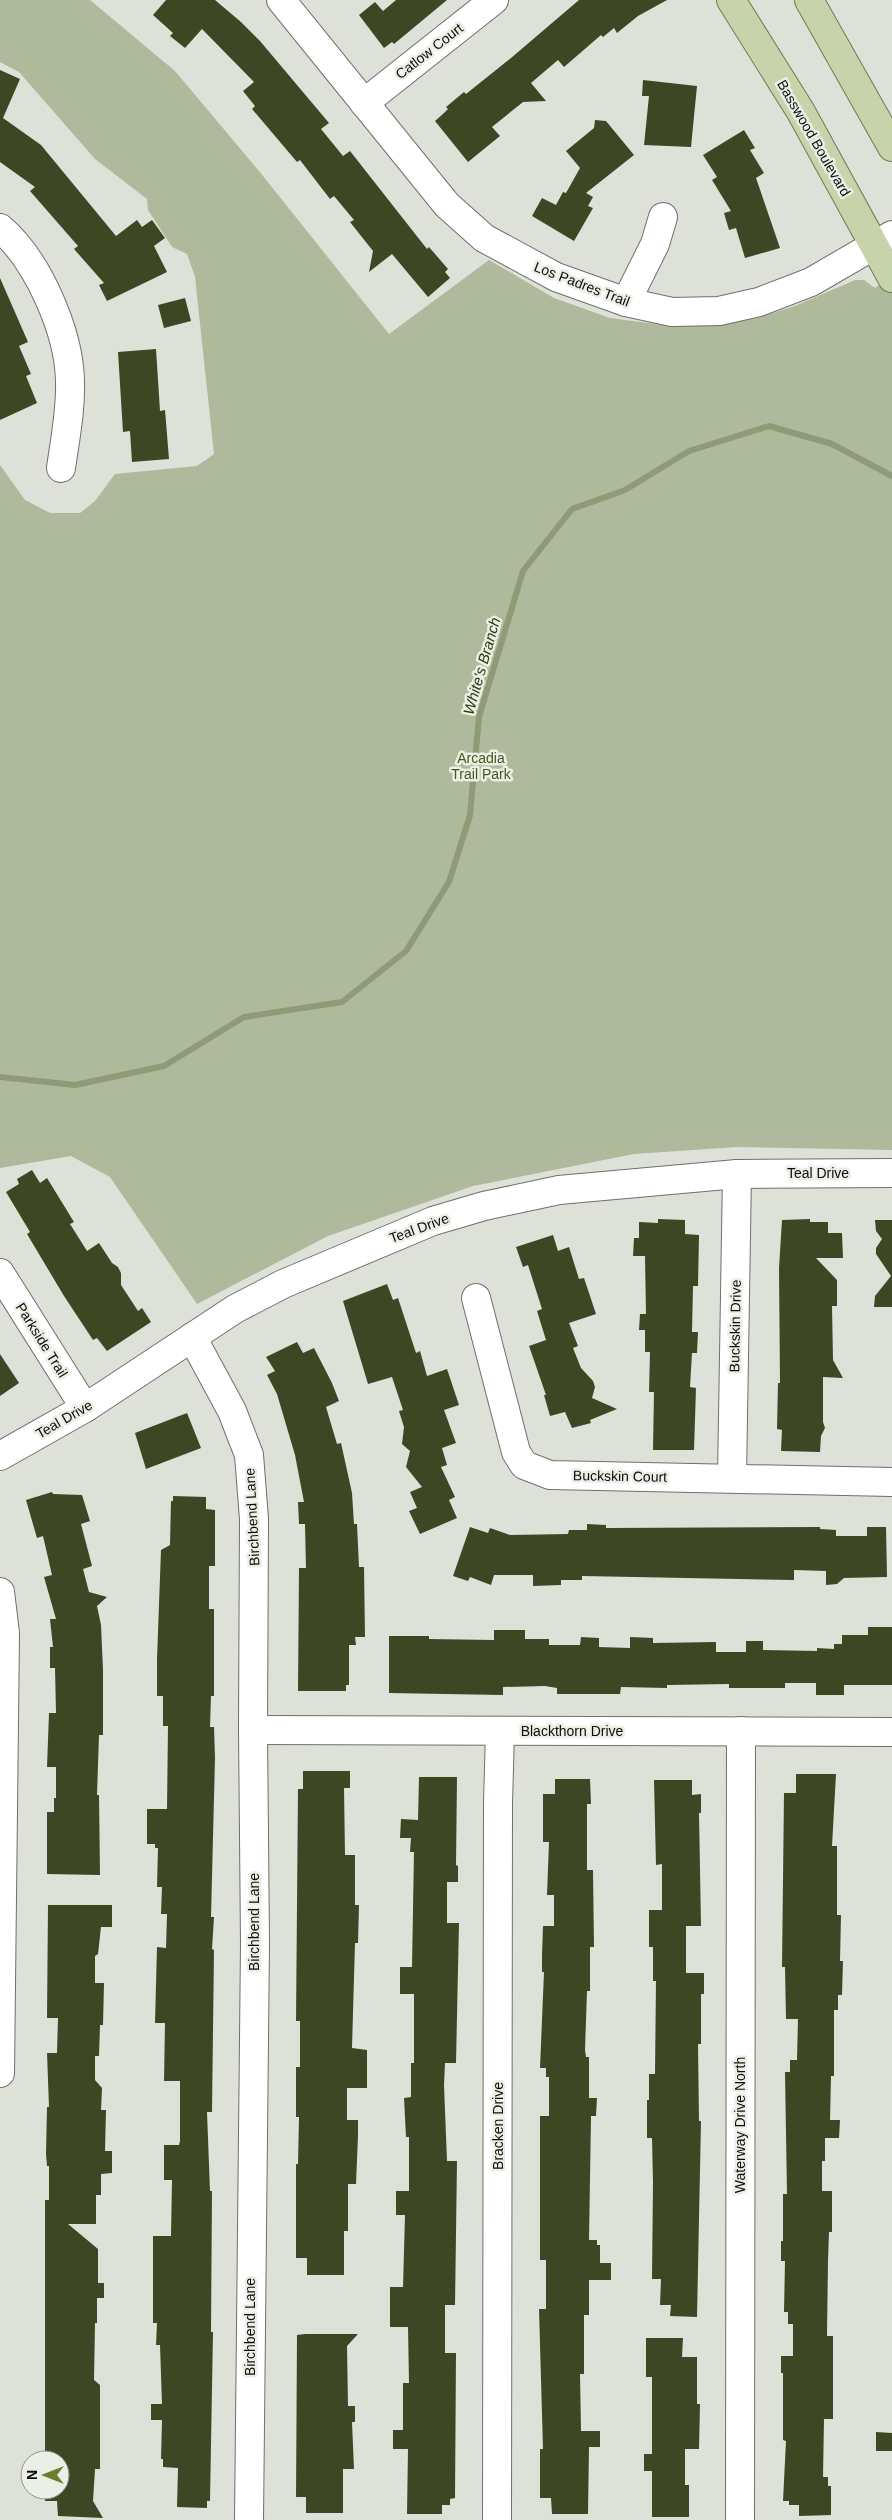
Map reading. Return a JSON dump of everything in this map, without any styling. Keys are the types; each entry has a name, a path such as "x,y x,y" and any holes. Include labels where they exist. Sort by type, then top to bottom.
{"main road":[{"name":"Basswood Boulevard","path":"731,0 884,240 892,278"},
{"path":"809,0 892,147"}],"street":[{"name":"Los Padres Trail","path":"281,0 447,205 484,238 556,277 626,302 672,312 719,311 759,302 811,282 884,240"},
{"name":"Catlow Court","path":"364,103 494,0"},
{"path":"626,302 655,244 663,217"},
{"path":"0,228 25,255 45,288 64,346 70,380 61,468"},
{"name":"Teal Drive","path":"0,1456 84,1408 234,1309 283,1284 432,1221 484,1206 559,1190 737,1174 892,1173"},
{"name":"Buckskin Drive","path":"732,1478 737,1174"},
{"name":"Parkside Trail","path":"0,1273 84,1408"},
{"name":"Buckskin Court","path":"476,1298 516,1452 524,1465 550,1475 892,1482"},
{"name":"Birchbend Lane","path":"192,1336 232,1411 249,1455 254,1519 255,1944 249,2520"},
{"path":"0,1592 5,1633 0,2073"},
{"name":"Blackthorn Drive","path":"253,1730 892,1732"},
{"name":"Waterway Drive North","path":"740,2520 741,1731"},
{"name":"Bracken Drive","path":"497,2520 498,1802 500,1732"}],"green space":[{"name":"Arcadia Trail Park","path":"0,0 90,0 175,71 259,171 389,334 489,260 554,298 610,318 663,325 710,325 757,318 795,306 855,280 864,280 875,288 892,276 892,1150 737,1147 634,1154 473,1186 328,1236 197,1304 110,1177 71,1156 0,1168 0,465 25,500 50,513 80,513 95,501 115,474 197,466 214,454 195,277 187,254 172,247 148,210 147,199 95,159 19,72 0,62"}],"building":[{"path":"166,0 215,0 241,22 260,41 329,123 321,129 343,156 350,151 427,249 429,247 448,269 445,272 450,278 428,297 392,254 369,272 373,251 350,222 354,220 334,196 330,199 300,160 297,162 252,109 255,106 243,91 254,82 202,29 185,48 170,36 173,33 153,15"},
{"path":"396,0 447,0 394,44 392,42 384,48 359,15 375,2 383,11"},
{"path":"579,0 667,0 638,16 617,33 614,28 603,37 601,35 564,67 558,60 531,83 546,101 523,102 492,127 500,136 468,162 435,121 448,109 446,107 464,92 466,94 511,58"},
{"path":"0,70 20,79 3,118 41,145 116,236 137,220 142,227 152,220 165,238 154,246 167,272 107,301 99,285 104,283 74,249 78,246 30,191 35,187 0,162"},
{"path":"643,80 697,86 691,147 644,145 649,96 642,96"},
{"path":"595,120 606,121 634,155 586,193 593,197 588,206 593,208 574,241 532,216 542,198 556,205 563,192 566,193 580,168 566,151 594,128"},
{"path":"744,130 755,148 750,150 764,173 756,178 780,248 745,258 736,228 729,230 724,213 731,211 712,180 717,177 703,155"},
{"path":"0,278 28,342 19,346 31,374 26,376 37,403 0,420"},
{"path":"185,298 191,321 164,328 158,305"},
{"path":"156,349 160,411 165,410 169,459 132,462 130,431 123,432 118,352"},
{"path":"32,1170 40,1183 47,1178 74,1222 70,1224 87,1251 99,1243 112,1263 118,1267 121,1273 121,1285 138,1311 142,1308 151,1322 107,1351 97,1338 93,1340 64,1296 27,1234 30,1232 6,1192 19,1184 17,1179"},
{"path":"658,1219 685,1220 685,1234 699,1235 698,1286 693,1286 692,1332 698,1332 697,1353 692,1353 690,1387 696,1388 694,1450 653,1450 654,1392 649,1392 650,1352 645,1352 645,1330 639,1330 640,1314 646,1314 645,1256 633,1256 634,1238 639,1238 639,1222 658,1223"},
{"path":"810,1219 810,1222 828,1222 828,1233 842,1233 843,1258 816,1258 837,1280 837,1306 832,1306 833,1360 843,1378 823,1377 823,1422 825,1428 821,1436 820,1452 781,1451 782,1430 777,1429 778,1383 780,1383 779,1268 782,1220"},
{"path":"875,1220 892,1220 892,1307 874,1307 875,1296 891,1276 876,1254 876,1248 882,1239 876,1231"},
{"path":"553,1235 558,1251 569,1247 579,1279 584,1278 596,1314 569,1323 578,1346 573,1348 581,1368 593,1381 595,1387 592,1398 617,1409 590,1420 591,1423 572,1428 565,1412 550,1416 544,1395 546,1395 529,1346 546,1340 537,1311 542,1309 528,1265 523,1267 516,1247"},
{"path":"387,1284 393,1300 398,1298 416,1353 420,1351 427,1376 447,1369 459,1405 444,1410 456,1443 442,1448 447,1465 441,1467 455,1497 449,1500 457,1518 420,1534 409,1511 417,1508 410,1492 422,1487 406,1467 410,1451 402,1444 404,1427 399,1411 403,1410 392,1377 368,1384 343,1301"},
{"path":"297,1342 303,1353 314,1348 339,1401 326,1407 337,1444 341,1443 352,1493 354,1524 357,1524 359,1567 364,1567 365,1637 355,1637 356,1645 349,1645 349,1685 346,1685 346,1691 298,1691 299,1568 306,1568 305,1524 299,1524 298,1502 304,1502 295,1455 277,1394 267,1375 275,1371 266,1357"},
{"path":"0,1354 19,1383 0,1396"},
{"path":"187,1413 201,1448 146,1469 135,1433"},
{"path":"52,1492 53,1494 82,1495 90,1521 81,1524 92,1566 83,1569 89,1592 107,1597 97,1606 101,1625 103,1670 103,1735 99,1735 97,1795 99,1795 100,1875 47,1874 47,1812 54,1812 54,1798 56,1798 56,1767 47,1767 49,1713 56,1713 55,1668 50,1668 50,1647 53,1647 50,1619 56,1619 44,1577 52,1575 43,1536 37,1538 26,1500"},
{"path":"173,1496 206,1497 206,1509 215,1510 215,1566 209,1566 209,1609 214,1609 214,1696 211,1696 210,1727 214,1727 215,1758 211,1917 214,1917 212,1949 214,1950 212,2112 207,2112 210,2191 212,2191 211,2332 213,2332 210,2501 207,2501 207,2508 177,2507 178,2468 163,2467 163,2459 161,2459 162,2420 151,2420 151,2404 162,2404 160,2345 156,2345 157,2323 153,2323 153,2236 171,2236 172,2180 164,2180 164,2145 179,2145 180,2141 180,2081 164,2081 165,2023 155,2023 157,1947 166,1948 167,1914 161,1914 162,1887 157,1887 158,1848 155,1848 155,1844 147,1844 147,1809 167,1809 168,1726 163,1726 163,1696 157,1696 157,1659 161,1550 170,1545 171,1501 173,1501"},
{"path":"587,1524 606,1525 606,1528 820,1527 820,1529 836,1530 836,1536 867,1536 867,1527 886,1527 887,1577 844,1578 837,1584 826,1585 826,1571 794,1570 794,1580 582,1576 582,1580 561,1580 561,1585 533,1586 533,1575 494,1575 491,1585 470,1577 468,1581 453,1576 470,1527 488,1533 490,1528 510,1535 568,1534 569,1530 587,1530"},
{"path":"868,1627 892,1627 892,1685 844,1685 844,1695 816,1695 816,1683 785,1683 785,1688 729,1688 729,1684 667,1685 667,1688 621,1687 620,1694 557,1694 557,1688 545,1686 503,1687 503,1695 389,1693 389,1636 429,1636 429,1639 494,1640 494,1630 525,1630 525,1639 549,1639 549,1645 580,1645 581,1637 599,1638 599,1647 630,1648 630,1637 653,1638 653,1643 716,1642 716,1652 746,1652 746,1641 763,1641 763,1650 817,1651 817,1648 834,1649 834,1644 842,1644 842,1635 868,1635"},
{"path":"303,1771 350,1771 350,1788 344,1788 345,1855 355,1855 355,1905 359,1905 358,1943 355,1943 352,2048 367,2050 367,2088 347,2088 347,2120 358,2120 358,2136 356,2184 348,2184 348,2231 344,2231 344,2275 307,2275 307,2258 296,2258 296,2164 298,2164 299,2117 296,2117 296,2067 300,2067 300,2021 296,2021 298,1789 303,1789"},
{"path":"796,1774 836,1774 832,1846 837,1846 837,1915 841,1915 840,1961 843,1961 842,1995 838,1995 838,2010 834,2010 834,2076 831,2076 830,2120 840,2120 839,2138 825,2138 825,2161 822,2161 822,2191 832,2191 832,2232 829,2232 828,2261 827,2336 833,2336 833,2419 824,2419 823,2477 828,2477 828,2486 831,2486 831,2515 799,2516 799,2505 789,2505 789,2501 783,2501 786,2441 783,2440 783,2373 781,2373 781,2356 793,2356 793,2324 788,2324 788,2312 784,2312 785,2261 781,2261 781,2241 783,2241 783,2194 787,2194 785,2072 790,2072 790,2060 797,2060 798,2019 786,2019 785,1967 782,1967 784,1793 796,1793"},
{"path":"419,1777 457,1777 456,1865 458,1866 458,1882 447,1882 447,1923 459,1923 456,2063 445,2063 444,2085 447,2161 457,2161 455,2305 445,2305 445,2353 456,2353 455,2498 450,2499 450,2505 442,2505 442,2514 407,2514 408,2449 393,2449 393,2430 403,2430 403,2383 409,2383 408,2327 390,2327 390,2287 403,2287 405,2215 396,2215 396,2191 409,2191 409,2137 406,2137 404,2098 411,2097 411,2063 414,2063 414,1994 400,1994 400,1967 412,1967 414,1852 410,1852 411,1838 400,1838 401,1819 418,1820"},
{"path":"555,1779 590,1779 591,1804 587,1804 587,1870 593,1870 594,1947 590,1947 590,1991 587,1991 585,2050 586,2057 589,2057 589,2098 597,2098 596,2116 591,2116 589,2240 597,2240 597,2245 600,2245 600,2263 611,2263 611,2280 589,2280 589,2315 584,2315 584,2374 580,2374 581,2431 600,2431 600,2447 589,2447 588,2514 552,2514 551,2498 540,2498 540,2449 543,2449 539,2309 546,2309 546,2260 540,2260 540,2116 549,2116 549,2077 546,2077 546,2068 540,2068 544,1972 542,1972 542,1955 543,1926 554,1926 554,1895 547,1895 549,1842 543,1842 543,1794 555,1794"},
{"path":"654,1780 692,1780 692,1795 701,1794 701,1813 699,1813 701,1926 686,1926 686,1973 704,1973 704,1994 701,1994 701,2044 698,2044 699,2121 701,2121 697,2317 670,2316 671,2305 660,2305 661,2279 652,2279 652,2138 647,2138 647,2100 649,2100 649,2074 655,2074 656,1981 653,1981 653,1947 649,1947 649,1910 662,1910 662,1864 656,1865"},
{"path":"48,1905 112,1905 112,1927 101,1927 98,1954 95,1956 95,1983 104,1983 103,2025 100,2025 99,2056 95,2056 95,2080 102,2088 101,2110 106,2110 105,2151 112,2151 112,2173 101,2174 101,2195 96,2195 96,2224 68,2224 98,2249 98,2283 104,2283 104,2298 97,2298 97,2323 95,2323 94,2380 100,2385 100,2469 95,2469 93,2501 103,2518 58,2516 57,2501 45,2501 70,2500 70,2450 45,2450 45,2200 49,2200 49,2166 47,2166 46,2154 47,2107 49,2107 47,2053 57,2053 58,2018 47,2018"},
{"path":"358,2334 347,2346 348,2406 355,2406 355,2422 352,2422 354,2469 343,2469 343,2513 306,2513 306,2497 296,2497 297,2335"},
{"path":"646,2338 683,2338 682,2357 697,2357 697,2404 700,2404 699,2449 685,2449 685,2485 689,2485 689,2517 652,2517 652,2471 644,2471 644,2454 652,2454 652,2377 646,2377"},
{"path":"876,2432 892,2433 892,2451 876,2451"}],"waterway":[{"name":"White's Branch","path":"0,1077 75,1085 164,1066 244,1017 342,1002 406,951 449,882 470,815 479,717 523,571 572,509 625,490 689,451 769,426 832,444 892,476"}]}
